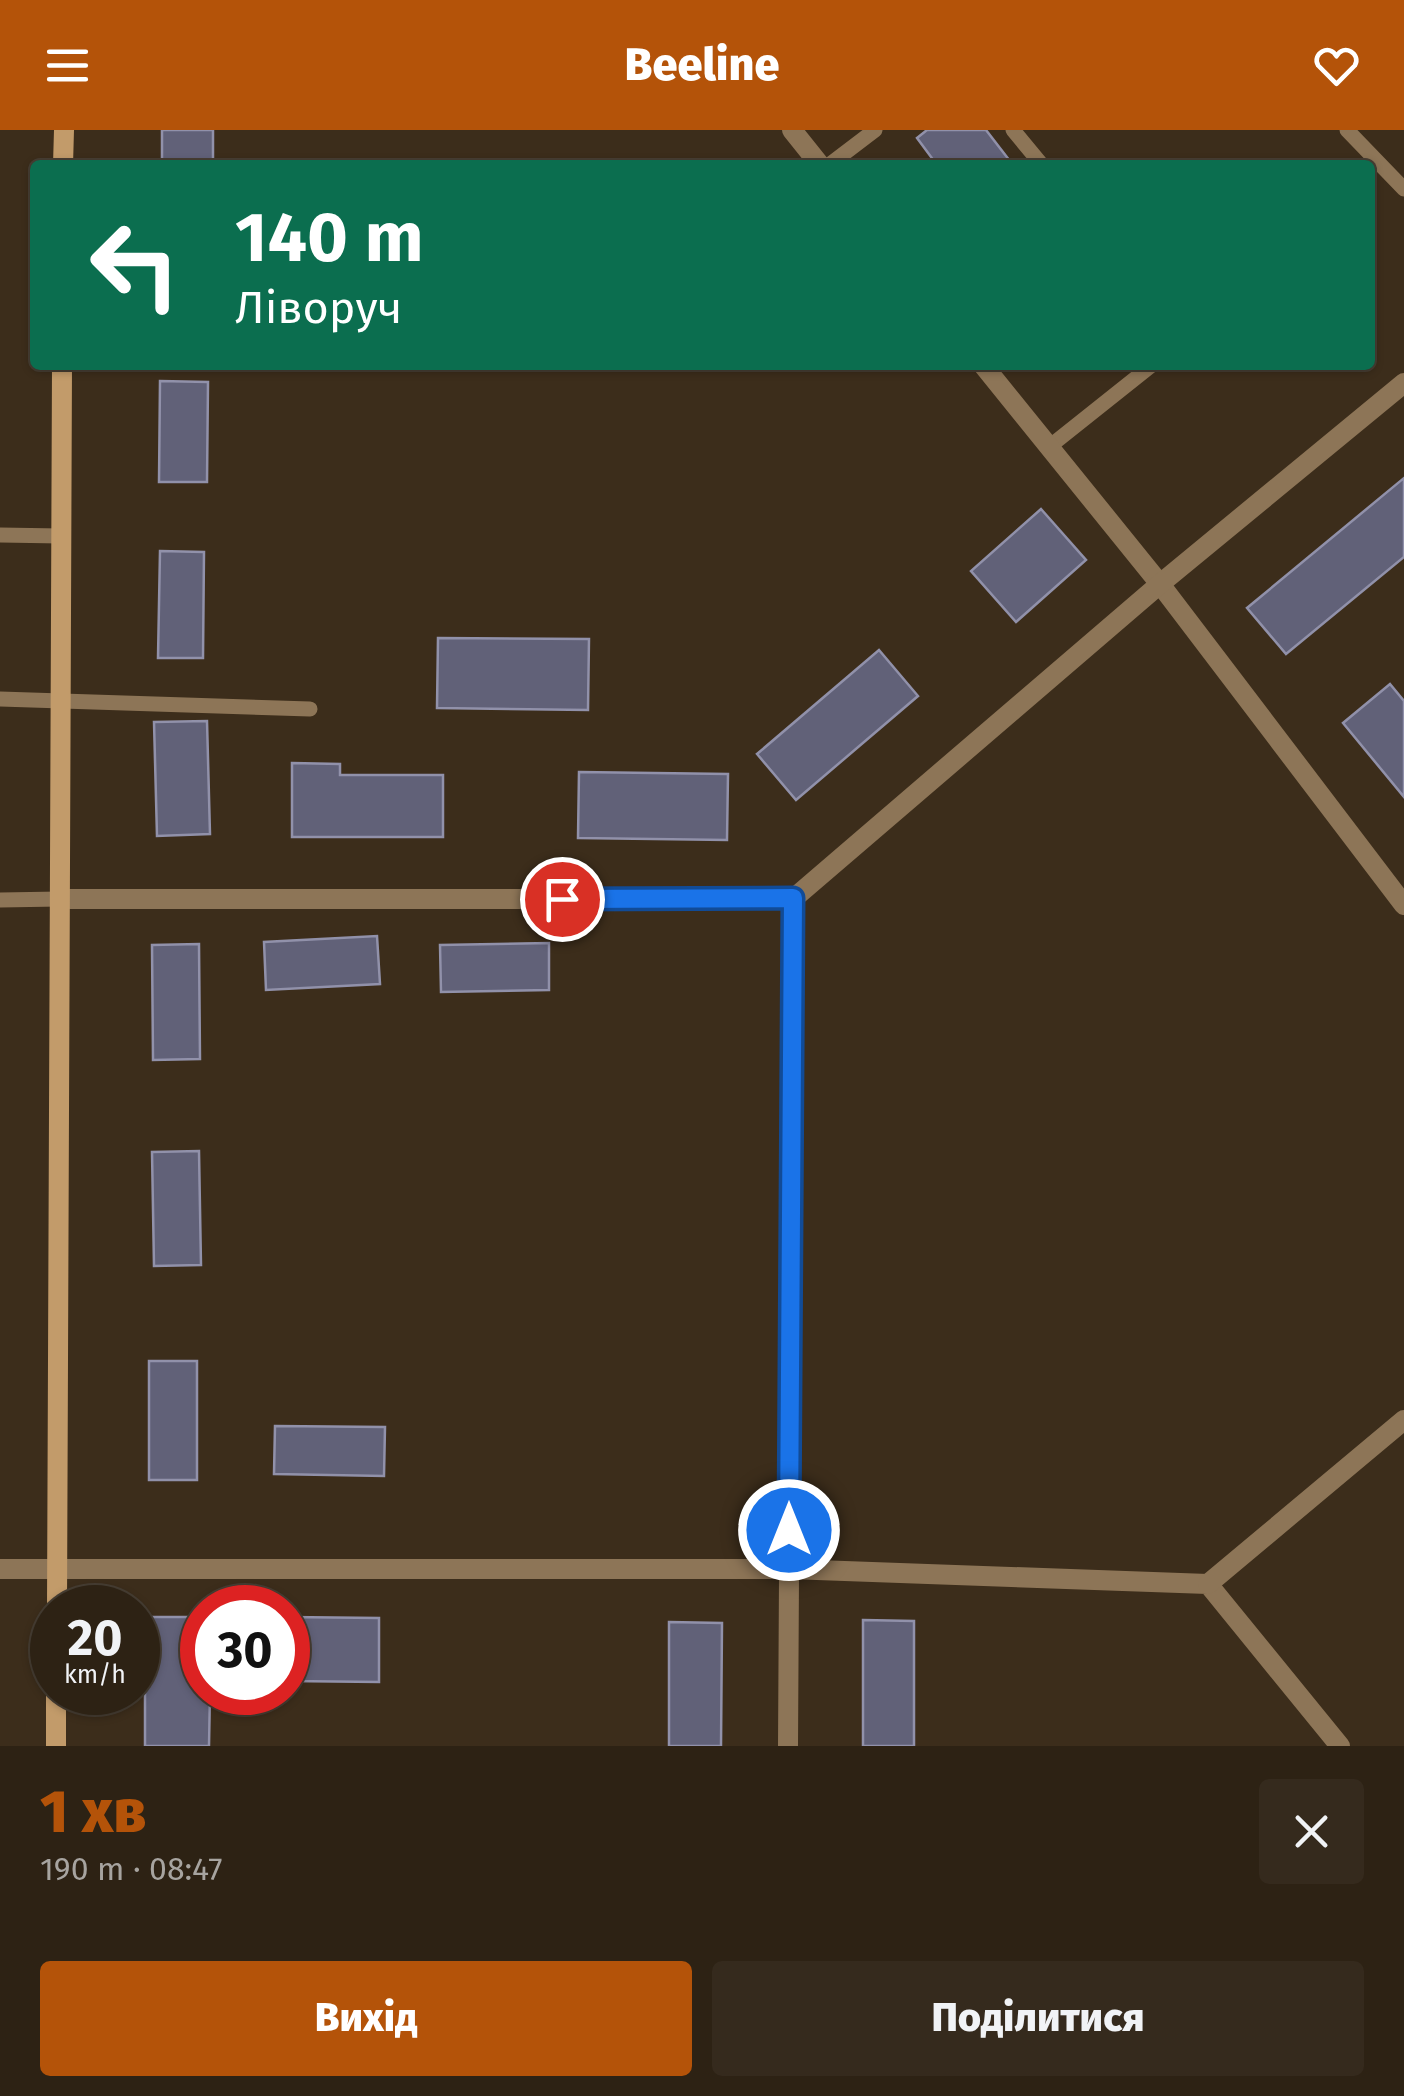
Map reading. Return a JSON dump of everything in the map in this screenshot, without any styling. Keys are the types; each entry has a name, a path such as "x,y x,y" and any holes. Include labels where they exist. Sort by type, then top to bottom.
{"street":[{"path":"63,160 64,130"},
{"path":"792,130 816,160"},
{"path":"58,1585 62,370"},
{"path":"987,370 1160,584 1404,905"},
{"path":"60,900 793,898 1160,584 1404,383"},
{"path":"788,1746 793,898"},
{"path":"0,1569 789,1570 1208,1584 1404,1420"},
{"path":"1208,1584 1340,1746"},
{"path":"56,1715 56,1746"}],"lane":[{"path":"836,160 876,130"},
{"path":"1013,130 1038,160"},
{"path":"1347,130 1404,189"},
{"path":"1049,447 1146,370"},
{"path":"0,535 61,536"},
{"path":"0,699 310,708"},
{"path":"0,900 60,900"}],"building":[{"path":"162,130 213,130 213,160 162,160"},
{"path":"927,130 986,130 1009,160 933,160 917,138"},
{"path":"160,381 208,382 207,482 159,482"},
{"path":"1404,478 1404,557 1286,654 1247,608"},
{"path":"1041,509 1086,560 1016,622 971,571"},
{"path":"160,551 204,552 203,658 158,658"},
{"path":"438,638 589,639 588,710 437,708"},
{"path":"879,650 918,696 796,800 757,754"},
{"path":"1390,684 1404,701 1404,797 1343,723"},
{"path":"207,721 210,834 157,836 154,722"},
{"path":"292,763 340,764 340,775 443,775 443,837 292,837"},
{"path":"579,772 728,774 727,840 578,838"},
{"path":"377,936 380,984 266,990 264,942"},
{"path":"549,943 549,990 441,992 440,945"},
{"path":"199,944 200,1059 153,1060 152,945"},
{"path":"199,1151 201,1265 154,1266 152,1152"},
{"path":"149,1361 197,1361 197,1480 149,1480"},
{"path":"275,1426 385,1427 384,1476 274,1474"},
{"path":"160,1617 180,1617 180,1715 210,1715 209,1746 145,1746 145,1715 160,1715"},
{"path":"310,1617 379,1618 379,1682 310,1681"},
{"path":"863,1620 914,1621 914,1746 863,1746"},
{"path":"669,1622 722,1623 721,1746 669,1746"}],"route":[{"path":"562,899 793,898 789,1530"}]}
